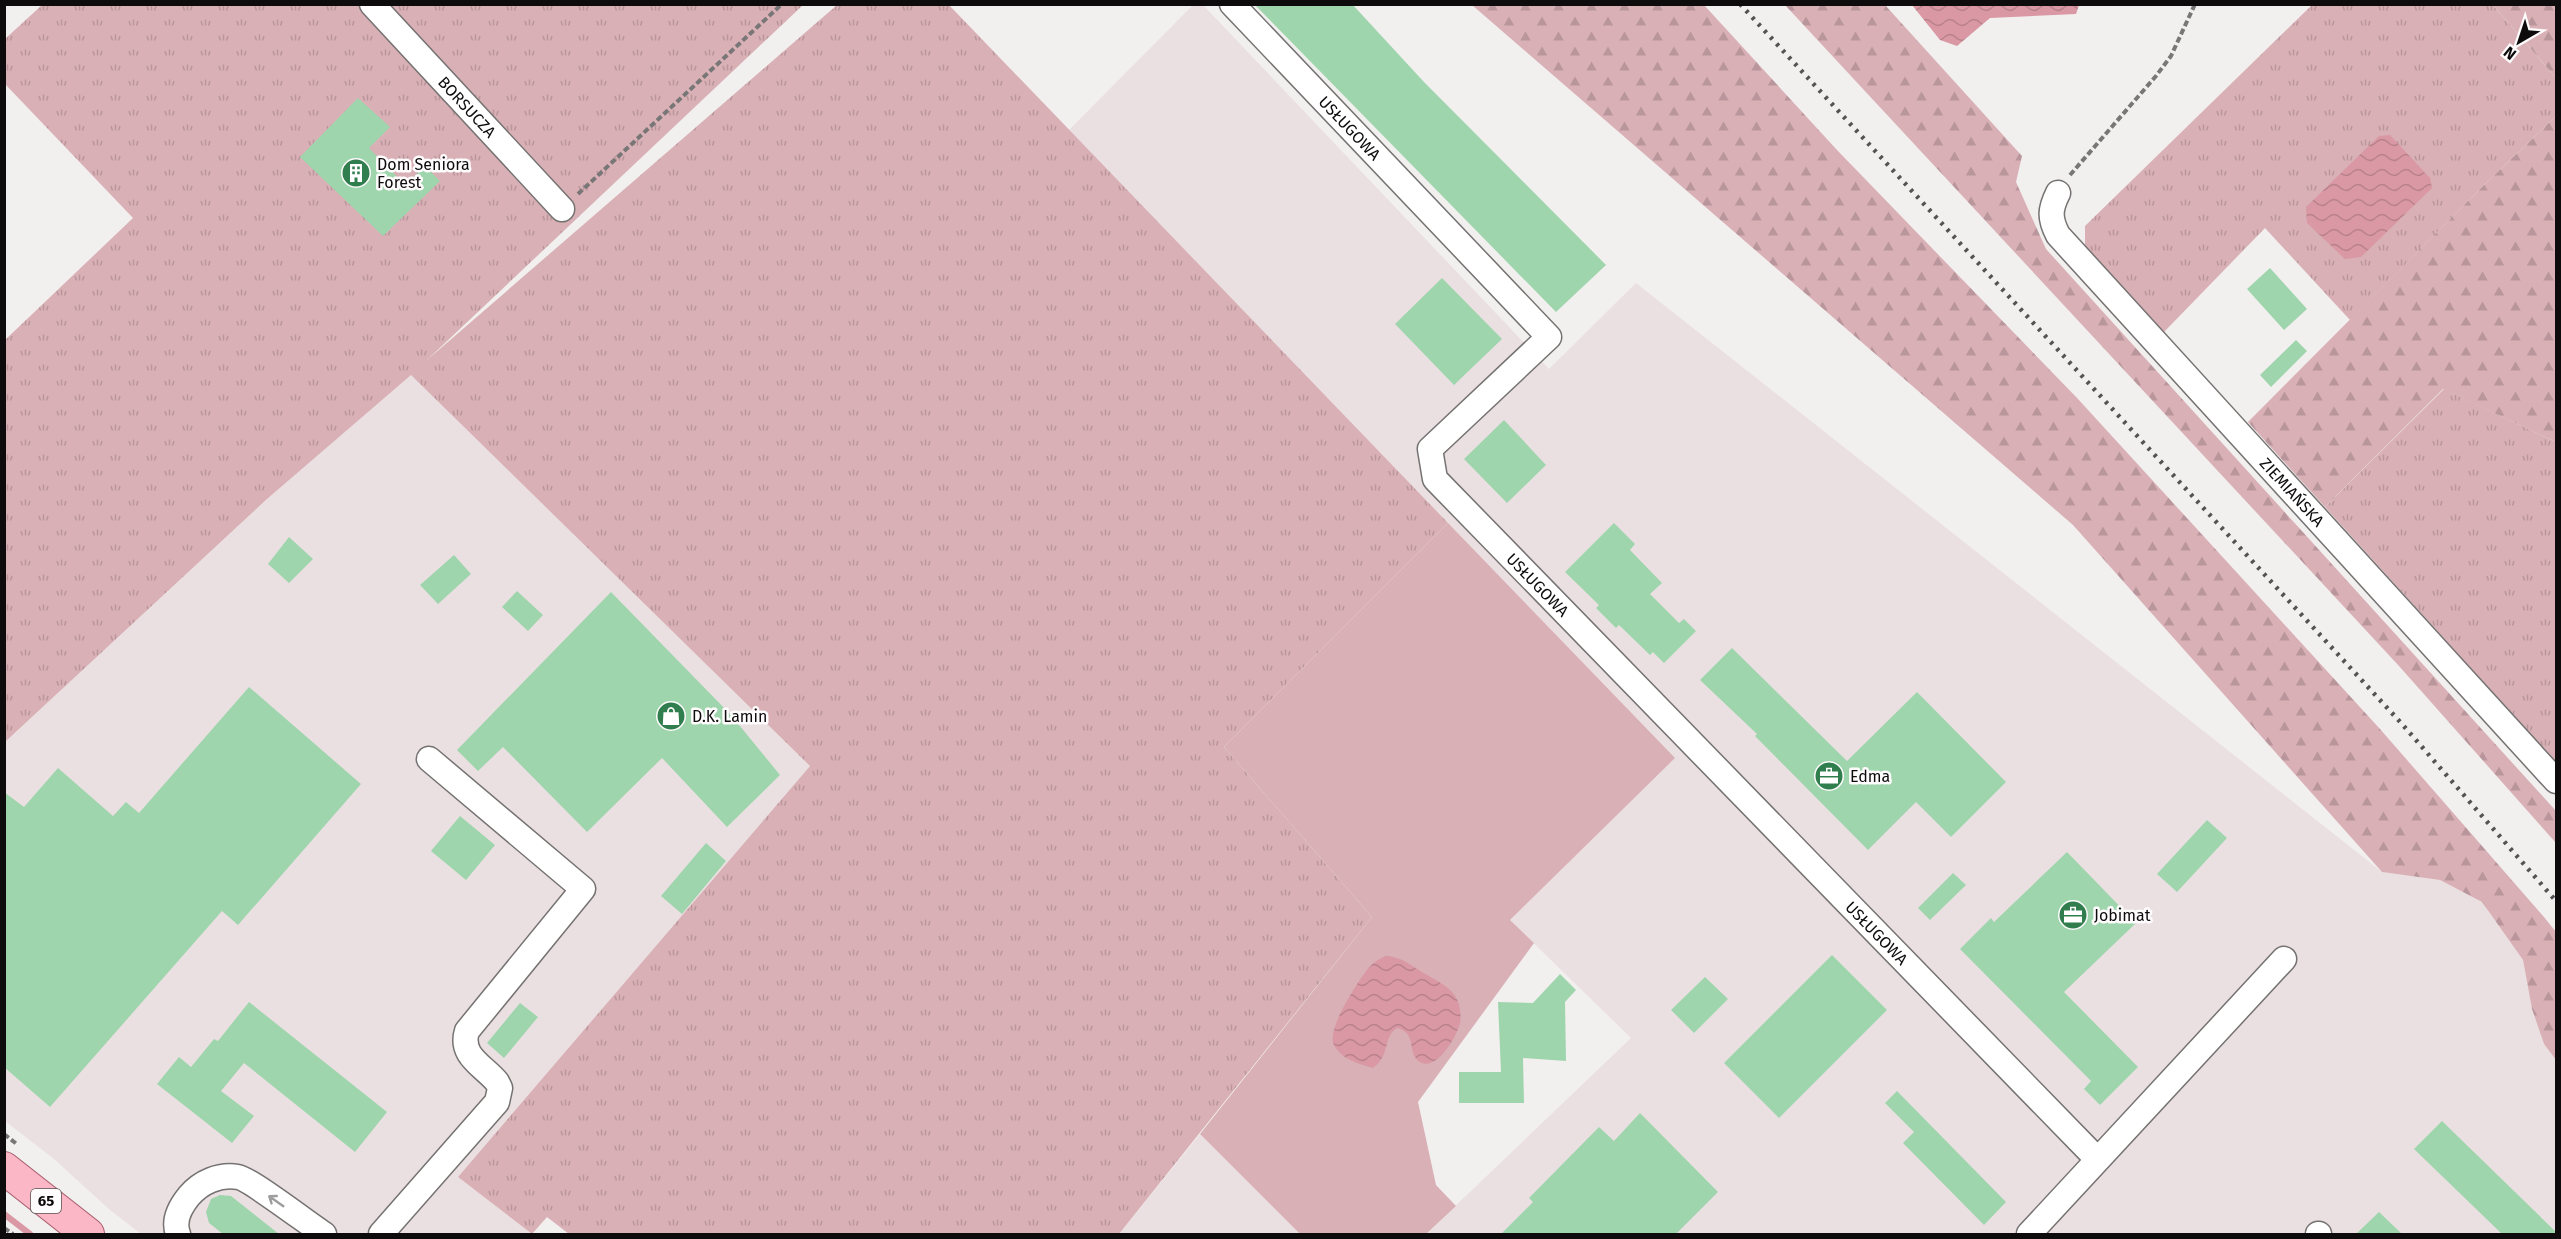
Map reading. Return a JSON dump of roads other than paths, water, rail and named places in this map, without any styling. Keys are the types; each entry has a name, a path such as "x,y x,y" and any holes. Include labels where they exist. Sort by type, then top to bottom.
{"main road":[{"name":"65","path":"4,1168 53,1225"},
{"name":"65","path":"4,1195 53,1225 88,1234"}],"street":[{"name":"BORSUCZA","path":"372,4 562,209"},
{"name":"USŁUGOWA","path":"1232,4 1549,337 1430,449 1435,479 2097,1159"},
{"name":"ZIEMIAŃSKA","path":"2058,193 2050,208 2052,223 2058,235 2556,781"},
{"path":"381,1234 497,1102 500,1089 497,1082 467,1052 464,1038 584,889 429,759"},
{"path":"2036,1232 2097,1159 2284,959"},
{"path":"178,1234 176,1228 180,1208 198,1185 221,1177 241,1178 324,1234"}],"water":[{"path":"1912,5 2079,5 2076,14 1990,18 1957,46 1940,40"},
{"path":"2390,135 2430,178 2432,188 2361,257 2345,259 2307,223 2306,207 2379,136"},
{"path":"1385,956 1395,957 1409,963 1446,987 1457,999 1461,1015 1458,1029 1446,1050 1428,1064 1417,1060 1408,1035 1397,1028 1389,1037 1379,1063 1373,1068 1356,1063 1341,1054 1334,1045 1334,1029 1350,995 1369,968"}],"waterway":[{"path":"4,1214 30,1234"}],"railway":[{"path":"1740,4 2402,724 2556,901"}],"place":[{"name":"Dom Seniora Forest","path":"356,173"},
{"name":"D.K. Lamin","path":"671,716"},
{"name":"Edma","path":"1829,776"},
{"name":"Jobimat","path":"2073,915"}]}
